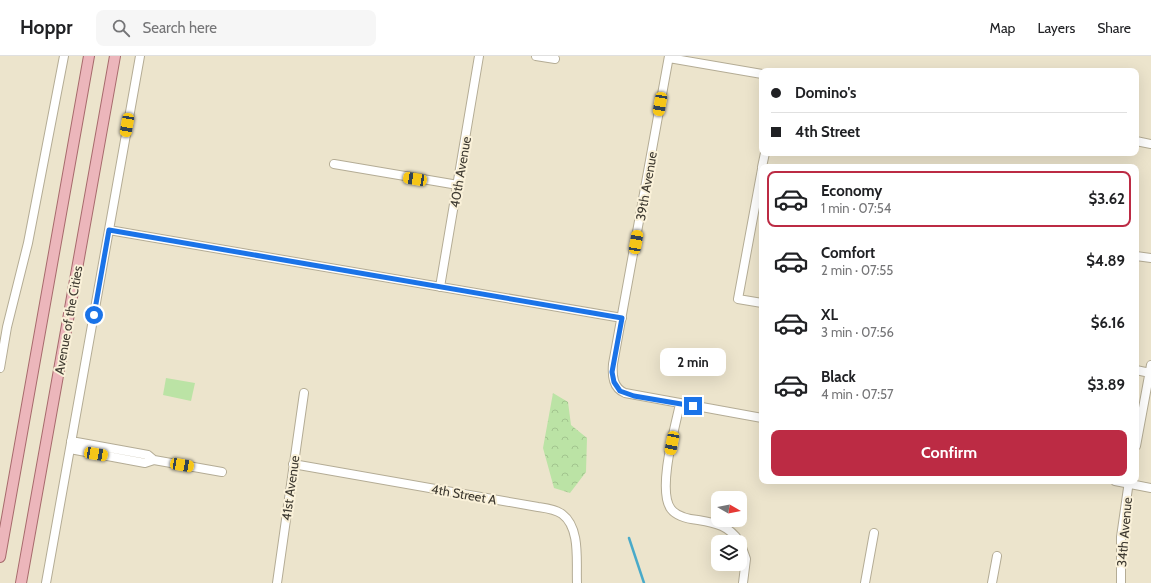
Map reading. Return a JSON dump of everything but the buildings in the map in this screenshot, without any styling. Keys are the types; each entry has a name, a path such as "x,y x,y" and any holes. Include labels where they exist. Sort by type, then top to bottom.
{"main road":[{"name":"Avenue of the Cities","path":"0,557 89,56"},
{"name":"Avenue of the Cities","path":"22,583 115,58"}],"street":[{"path":"0,368 2,344 28,243 64,56"},
{"name":"Avenue of the Cities","path":"46,583 140,56"},
{"name":"40th Avenue","path":"440,287 479,56"},
{"path":"536,56 555,59"},
{"path":"669,57 759,73"},
{"name":"39th Avenue","path":"669,57 612,372 617,386 625,393 680,404"},
{"path":"1139,142 1151,144"},
{"path":"334,164 458,185"},
{"path":"759,193 738,299 759,302"},
{"path":"109,230 622,318"},
{"path":"1139,256 1151,258"},
{"path":"1139,370 1150,369 1139,430"},
{"name":"41st Avenue","path":"277,583 304,393"},
{"path":"735,535 724,525 680,516 671,510 667,504 665,485 680,404 759,417"},
{"path":"72,441 148,455 154,460"},
{"path":"70,449 145,463 154,460 222,472"},
{"name":"4th Street A","path":"293,464 538,507 560,513 568,520 573,531 577,583"},
{"name":"34th Avenue","path":"1121,583 1121,537 1129,484"},
{"path":"1136,484 1151,488"},
{"path":"865,583 874,533"},
{"path":"992,583 997,556"},
{"path":"743,583 744,571"}],"green space":[{"path":"166,378 195,383 191,401 163,395"},
{"path":"553,393 568,402 571,425 587,438 586,472 570,493 554,488 543,448"}],"waterway":[{"path":"629,538 644,583"}],"route":[{"path":"94,315 109,230 622,318 612,372 614,382 620,391 634,396 693,406"}]}
